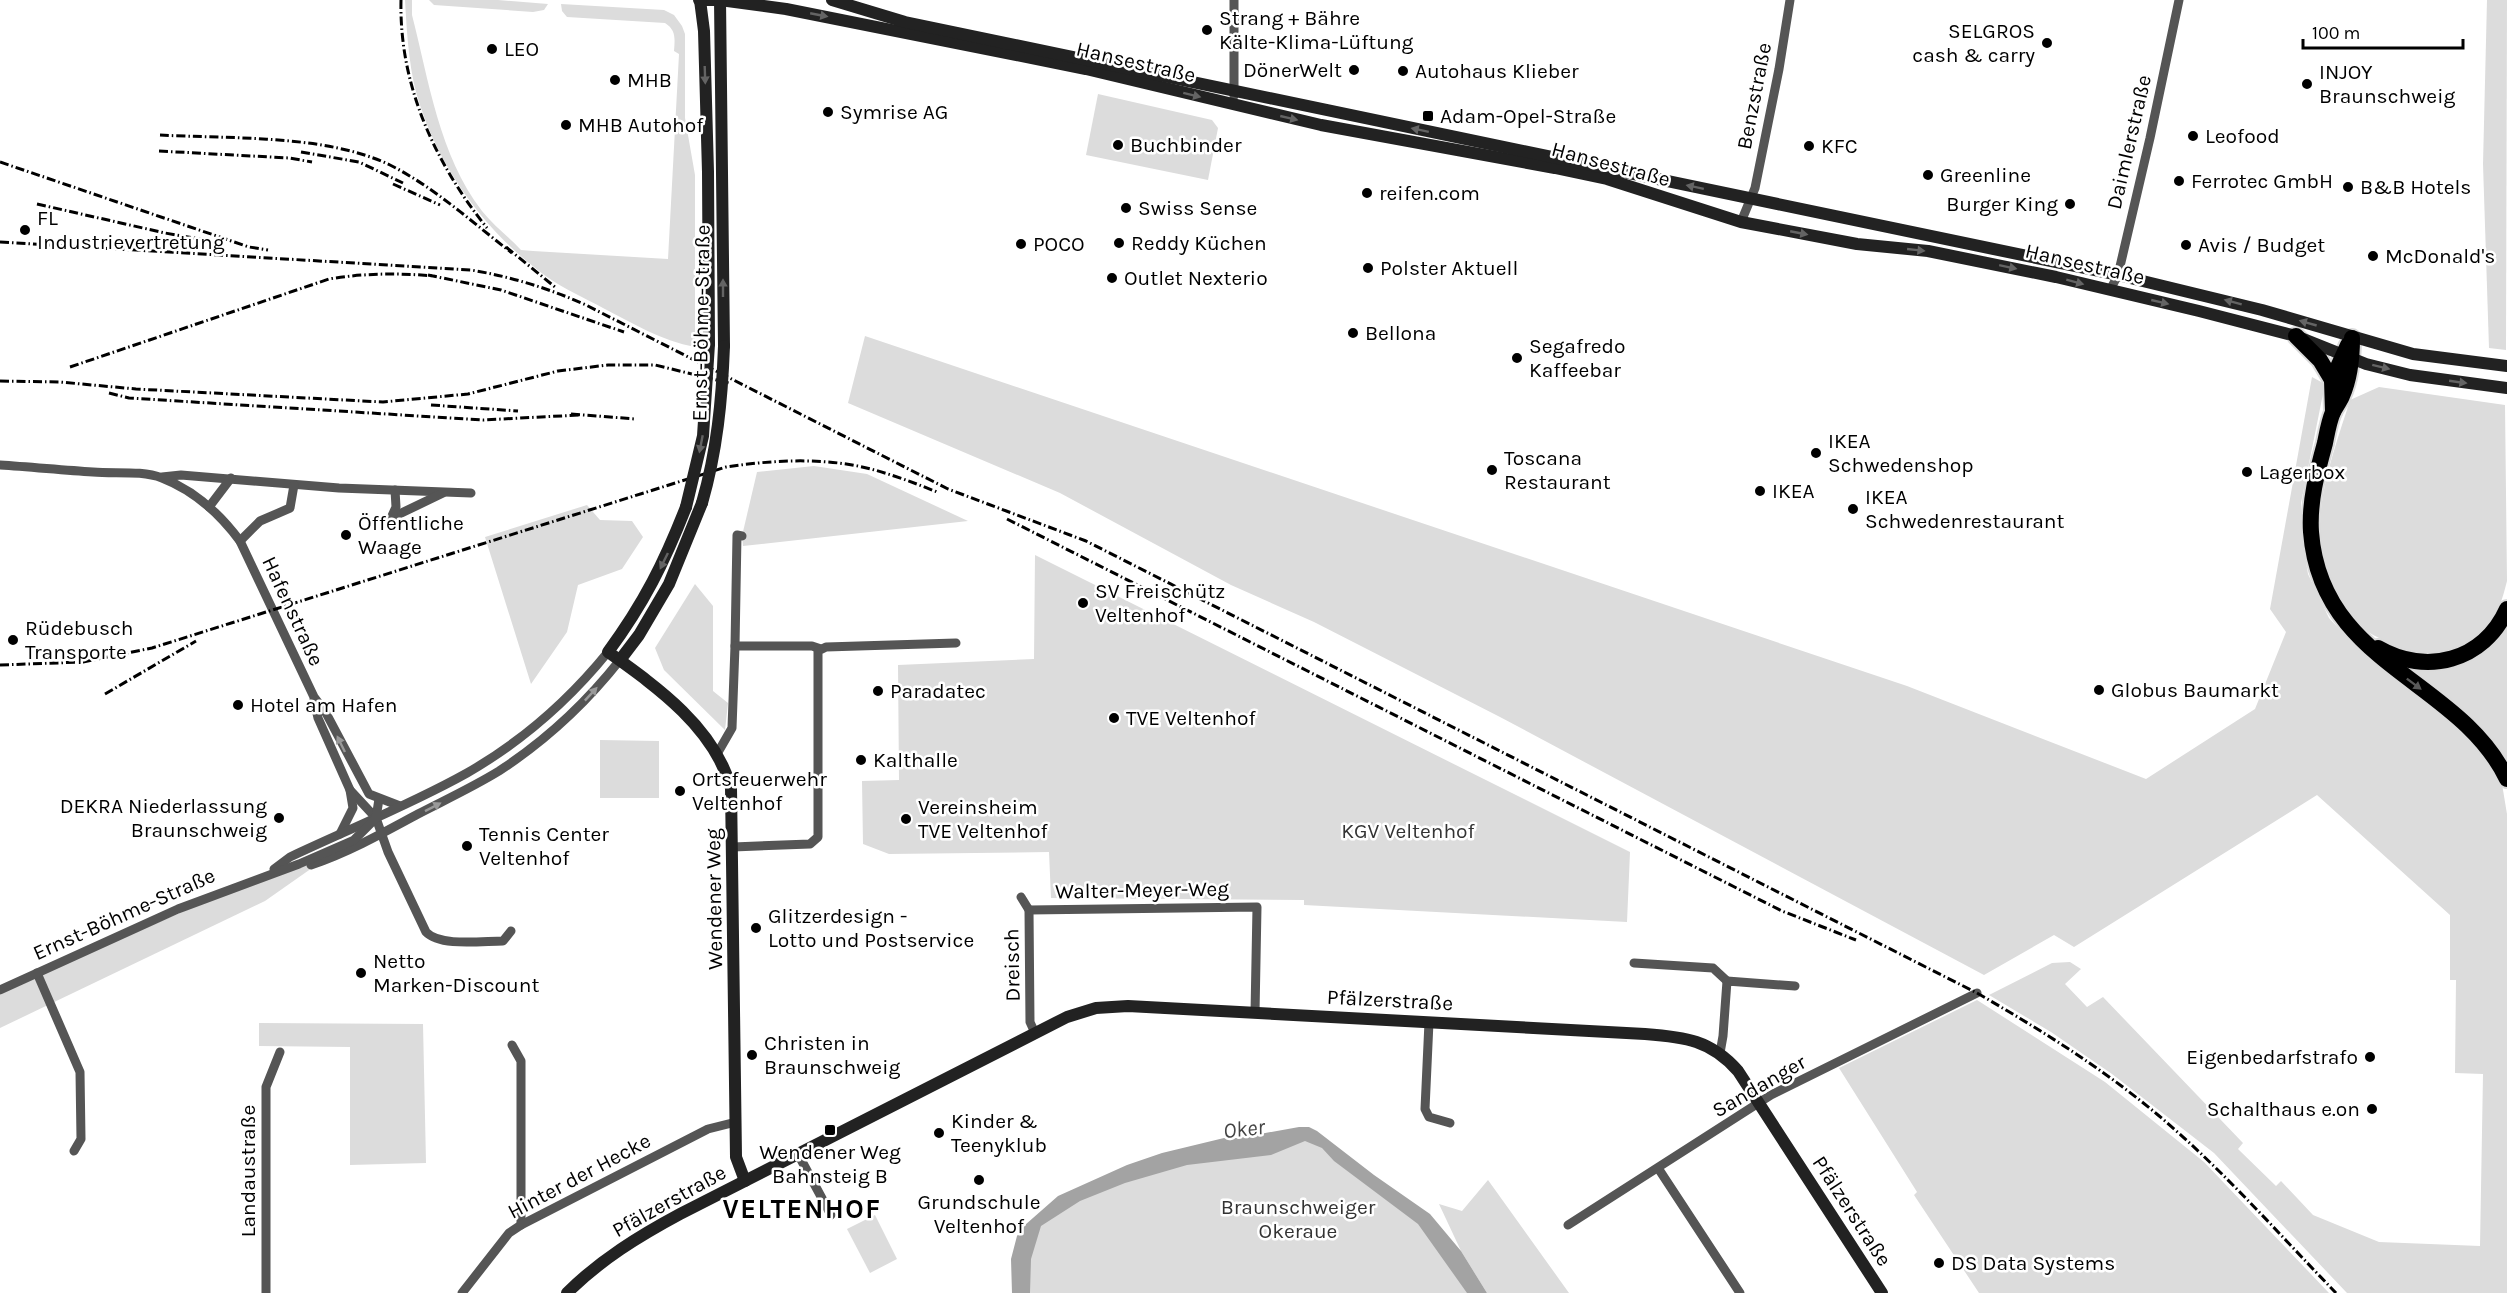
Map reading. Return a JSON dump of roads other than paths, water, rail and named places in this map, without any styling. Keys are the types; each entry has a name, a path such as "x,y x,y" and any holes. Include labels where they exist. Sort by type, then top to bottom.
{"highway":[{"path":"2296,336 2320,360 2332,380 2333,413"},
{"path":"2352,338 2343,395 2333,413 2312,499 2313,549 2324,585 2338,612 2355,631 2389,665 2464,722 2488,750 2507,779"},
{"path":"2332,380 2348,357"},
{"path":"2355,631 2367,642 2396,657 2412,662 2437,663 2461,657 2482,644 2499,625 2507,609"}],"main road":[{"name":"Hansestraße","path":"700,0 720,0 786,9 925,36 1086,69 1321,125 1436,144 1607,179 1741,222 1857,244 1928,251 1975,260 2110,290 2296,336 2348,357 2410,375 2507,387"},
{"name":"Ernst-Böhme-Straße","path":"608,652 643,601 666,558 686,507 703,436 709,344 708,172 704,31 700,0"},
{"name":"Ernst-Böhme-Straße","path":"620,660 645,626 669,584 702,503 713,463 719,426 724,346 720,0"},
{"name":"Hansestraße","path":"832,0 905,22 2118,275 2262,310 2413,354 2507,366"},
{"path":"608,652 620,660"},
{"name":"Wendener Weg","path":"620,660 692,721 706,736 717,754 731,788 736,1157 745,1181"},
{"name":"Pfälzerstraße","path":"567,1293 597,1266 636,1239 745,1181 1035,1033 1083,1012 1111,1006 1668,1036 1698,1042 1720,1053 1738,1071 1882,1293"}],"street":[{"path":"1232,105 1235,92 1234,0"},
{"name":"Benzstraße","path":"1741,222 1752,199 1779,69 1790,0"},
{"name":"Daimlerstraße","path":"2110,290 2118,275 2179,0"},
{"name":"Hafenstraße","path":"0,465 136,473 160,477 181,475 231,478 294,485 471,493"},
{"name":"Hafenstraße","path":"160,477 189,492 209,507 240,541 314,697 326,713 367,791 379,799"},
{"path":"209,507 231,478"},
{"name":"Hafenstraße","path":"240,541 260,521 290,508 294,485"},
{"name":"Hafenstraße","path":"395,490 396,507 391,518 443,492"},
{"path":"717,754 732,728 737,535 742,536"},
{"path":"735,646 812,646 821,649 956,643"},
{"path":"733,847 810,844 818,837 816,655 821,649"},
{"name":"Ernst-Böhme-Straße","path":"265,876 290,857 468,773 527,734 566,699 608,652"},
{"name":"Ernst-Böhme-Straße","path":"265,876 322,861 381,834 498,771 534,746 584,701 620,660"},
{"name":"Hafenstraße","path":"314,697 318,718 350,790 352,808 340,834"},
{"name":"Hafenstraße","path":"350,790 376,818"},
{"path":"400,806 379,799 376,818 418,918 429,936 442,941 502,940 511,931"},
{"name":"Ernst-Böhme-Straße","path":"0,990 178,909 354,840 376,818"},
{"name":"Dreisch","path":"1021,897 1029,910 1030,1022 1035,1033"},
{"name":"Walter-Meyer-Weg","path":"1029,910 1257,907 1255,1013"},
{"path":"1634,963 1713,968 1728,981 1795,986"},
{"path":"37,973 80,1072 81,1139 74,1151"},
{"path":"1720,1053 1724,1036 1728,981"},
{"name":"Sandanger","path":"1568,1226 1759,1103 1977,993"},
{"path":"1429,1022 1425,1109 1429,1117 1450,1123"},
{"path":"512,1046 520,1061 521,1225"},
{"name":"Landaustraße","path":"266,1293 267,1087 280,1052"},
{"name":"Hinter der Hecke","path":"462,1293 509,1233 521,1225 708,1129 736,1122"},
{"path":"798,1154 831,1215"},
{"path":"1658,1168 1740,1293"}],"railway":[{"path":"401,0 406,62 424,122 451,177 487,228"},
{"path":"160,135 277,140 337,148 364,155 390,165 422,184 512,253"},
{"path":"159,151 289,158 312,162"},
{"path":"301,152 359,162 403,183"},
{"path":"0,162 249,247 268,250"},
{"path":"393,184 440,205"},
{"path":"37,204 205,240"},
{"path":"0,242 471,270 530,284 586,305 948,489 1086,541 1977,993 2070,1050 2115,1081 2158,1115 2227,1179 2336,1293"},
{"path":"506,247 555,287"},
{"path":"70,367 329,279 382,274 435,276"},
{"path":"428,275 501,290 624,332"},
{"path":"0,381 60,382 136,389 383,402 468,394 558,371 608,365 655,365 729,383"},
{"path":"109,393 129,398 483,420 579,415"},
{"path":"431,405 518,411"},
{"path":"571,414 635,419"},
{"path":"0,665 83,662 152,648 726,467 780,461 817,461 853,465 904,479 937,492"},
{"path":"1007,519 1782,911 1856,940"},
{"path":"105,694 196,641"}],"place":[{"name":"Strang + Bähre Kälte-Klima-Lüftung","path":"1207,30"},
{"name":"SELGROS cash & carry","path":"2047,43"},
{"name":"LEO","path":"492,49"},
{"name":"DönerWelt","path":"1354,70"},
{"name":"Autohaus Klieber","path":"1403,71"},
{"name":"MHB","path":"615,80"},
{"name":"INJOY Braunschweig","path":"2307,84"},
{"name":"Symrise AG","path":"828,112"},
{"name":"Adam-Opel-Straße","path":"1428,116"},
{"name":"MHB Autohof","path":"566,125"},
{"name":"Leofood","path":"2193,136"},
{"name":"Buchbinder","path":"1118,145"},
{"name":"KFC","path":"1809,146"},
{"name":"Greenline","path":"1928,175"},
{"name":"Ferrotec GmbH","path":"2179,181"},
{"name":"B&B Hotels","path":"2348,187"},
{"name":"reifen.com","path":"1367,193"},
{"name":"Burger King","path":"2070,204"},
{"name":"Swiss Sense","path":"1126,208"},
{"name":"FL Industrievertretung","path":"25,230"},
{"name":"Reddy Küchen","path":"1119,243"},
{"name":"POCO","path":"1021,244"},
{"name":"Avis / Budget","path":"2186,245"},
{"name":"McDonald's","path":"2373,256"},
{"name":"Polster Aktuell","path":"1368,268"},
{"name":"Outlet Nexterio","path":"1112,278"},
{"name":"Bellona","path":"1353,333"},
{"name":"Segafredo Kaffeebar","path":"1517,358"},
{"name":"IKEA Schwedenshop","path":"1816,453"},
{"name":"Toscana Restaurant","path":"1492,470"},
{"name":"Lagerbox","path":"2247,472"},
{"name":"IKEA","path":"1760,491"},
{"name":"IKEA Schwedenrestaurant","path":"1853,509"},
{"name":"Öffentliche Waage","path":"346,535"},
{"name":"SV Freischütz Veltenhof","path":"1083,603"},
{"name":"Rüdebusch Transporte","path":"13,640"},
{"name":"Globus Baumarkt","path":"2099,690"},
{"name":"Paradatec","path":"878,691"},
{"name":"Hotel am Hafen","path":"238,705"},
{"name":"TVE Veltenhof","path":"1114,718"},
{"name":"Kalthalle","path":"861,760"},
{"name":"Ortsfeuerwehr Veltenhof","path":"680,791"},
{"name":"DEKRA Niederlassung Braunschweig","path":"279,818"},
{"name":"Vereinsheim TVE Veltenhof","path":"906,819"},
{"name":"Tennis Center Veltenhof","path":"467,846"},
{"name":"Glitzerdesign - Lotto und Postservice","path":"756,928"},
{"name":"Netto Marken-Discount","path":"361,973"},
{"name":"Christen in Braunschweig","path":"752,1055"},
{"name":"Eigenbedarfstrafo","path":"2370,1057"},
{"name":"Schalthaus e.on","path":"2372,1109"},
{"name":"Wendener Weg Bahnsteig B","path":"830,1130"},
{"name":"Kinder & Teenyklub","path":"939,1133"},
{"name":"Grundschule Veltenhof","path":"979,1180"},
{"name":"DS Data Systems","path":"1939,1263"}],"district":[{"name":"VELTENHOF","path":"802,1209"}],"park label":[{"name":"KGV Veltenhof","path":"1408,831"},
{"name":"Braunschweiger Okeraue","path":"1298,1219"}],"water label":[{"name":"Oker","path":"1244,1129"}]}
